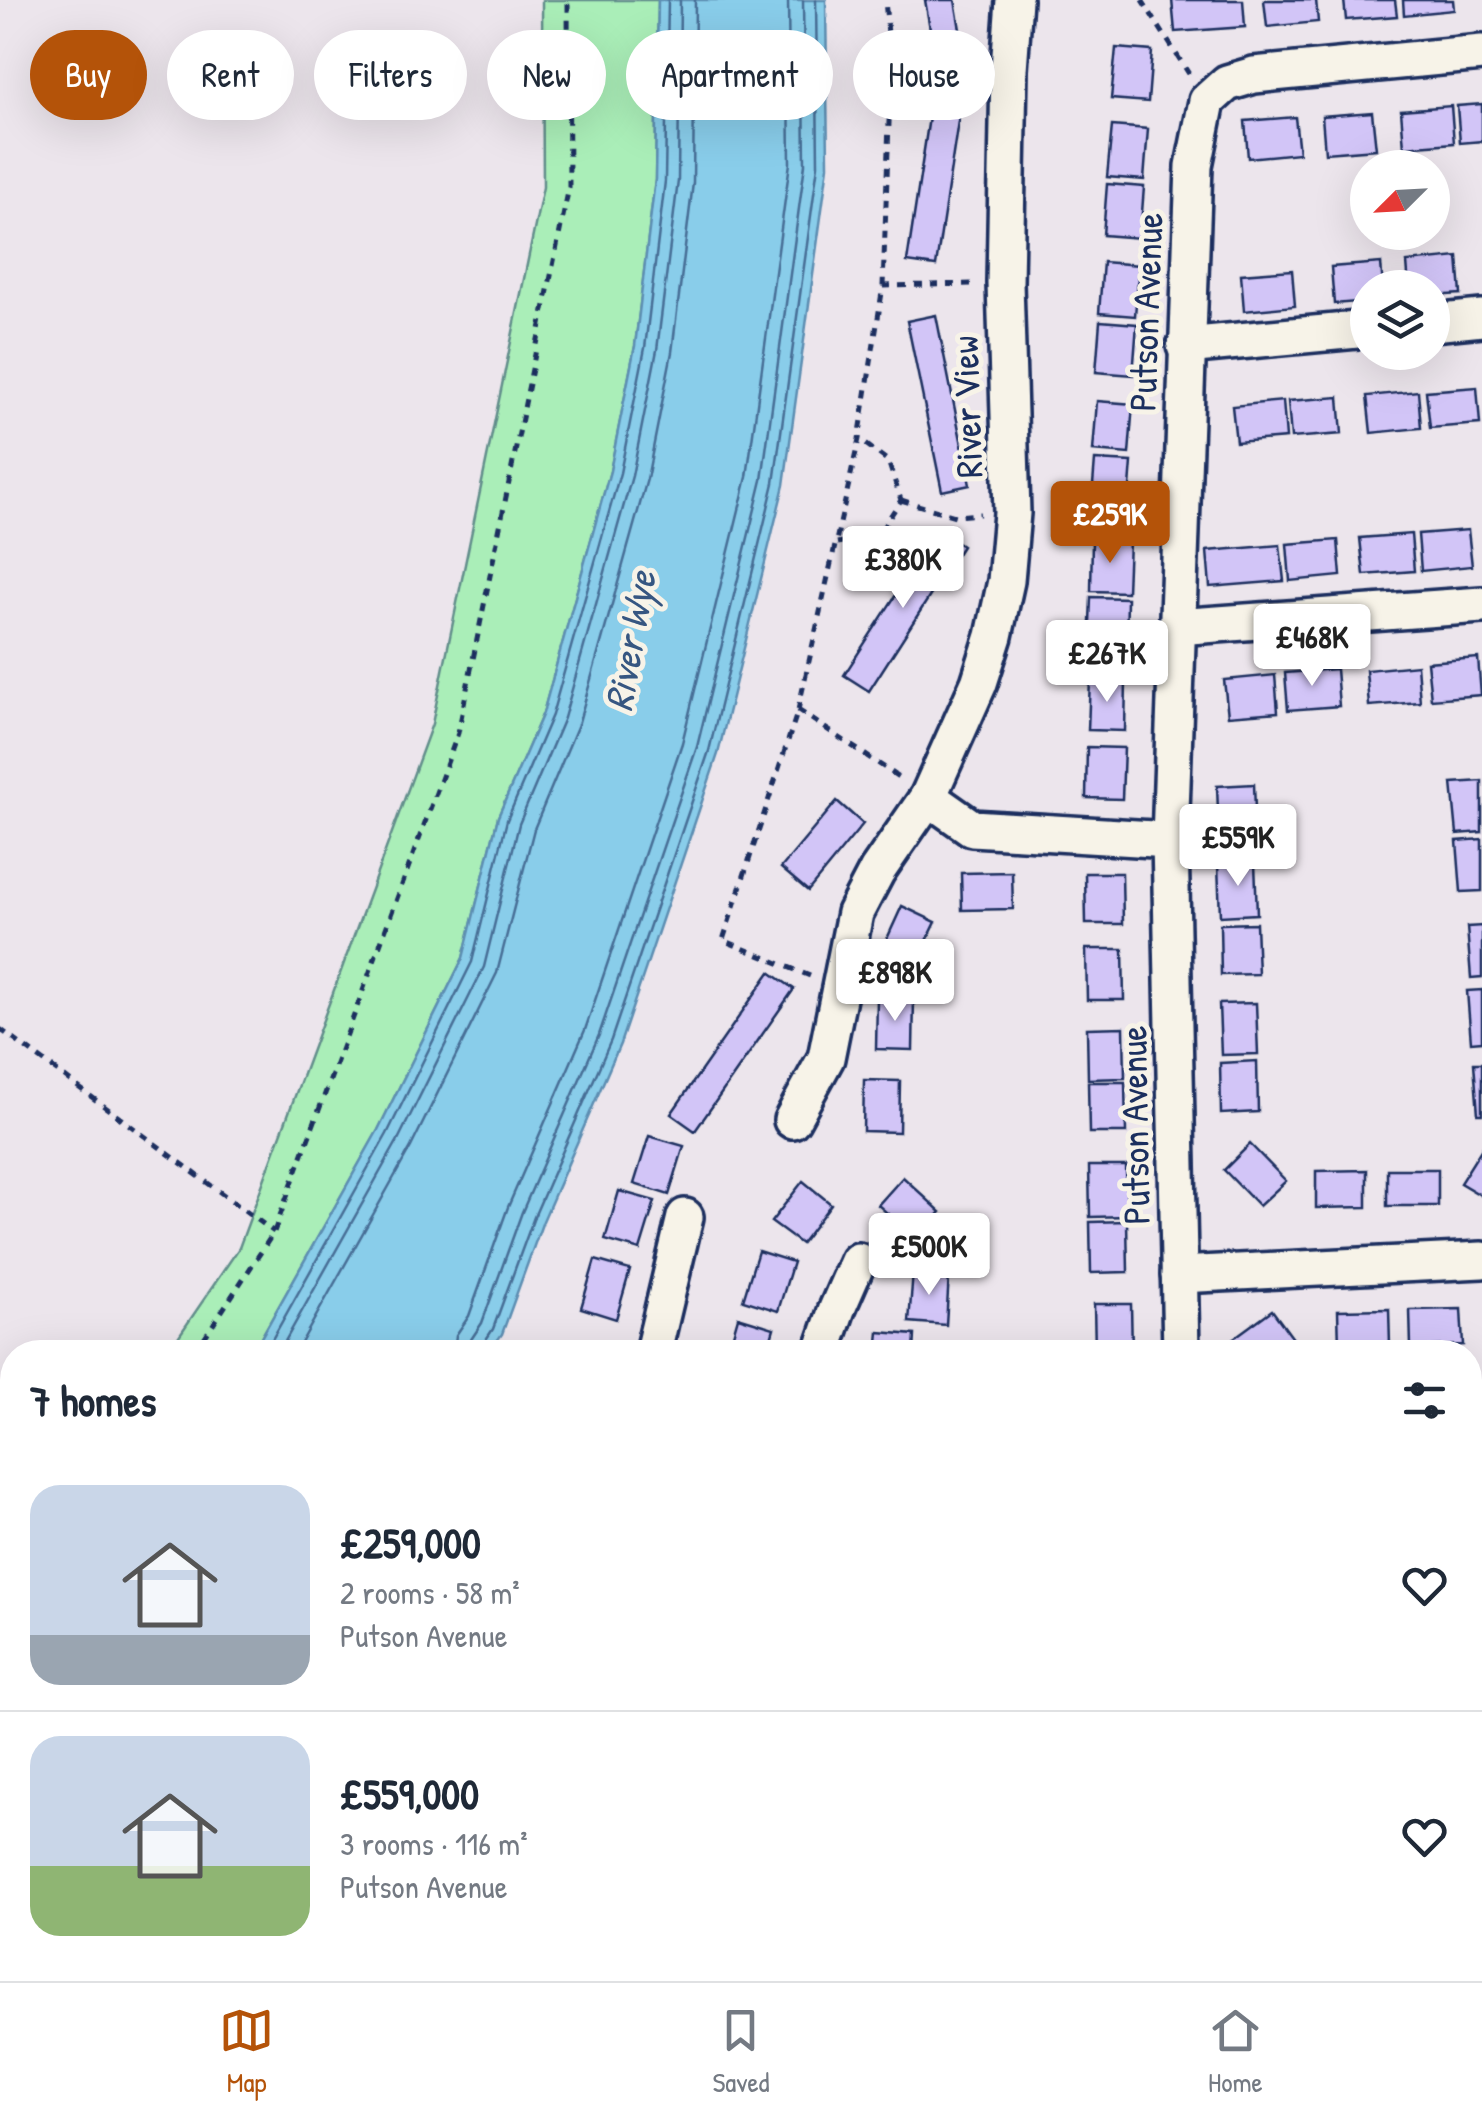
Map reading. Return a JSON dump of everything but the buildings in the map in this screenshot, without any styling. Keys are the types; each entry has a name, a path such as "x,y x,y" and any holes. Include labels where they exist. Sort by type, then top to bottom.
{"street":[{"name":"River View","path":"792,1120 826,1058 855,913 876,870 928,797 979,683 1006,581 1012,513 1005,284 1014,0"},
{"path":"1207,101 1227,84 1254,75 1482,52"},
{"name":"Putson Avenue","path":"1181,1340 1170,840 1194,166 1207,101"},
{"path":"1450,321 1482,318"},
{"path":"1186,346 1350,331"},
{"path":"1176,627 1482,605"},
{"path":"928,797 972,828 1170,840"},
{"path":"656,1340 686,1217"},
{"path":"826,1340 858,1260"},
{"path":"1180,1276 1482,1260"}],"path":[{"path":"203,1340 274,1232 458,733 569,186 568,0"},
{"path":"885,0 888,30"},
{"path":"1142,0 1207,101"},
{"path":"995,69 1009,69"},
{"path":"840,988 724,940 798,710 859,438 883,286 889,120"},
{"path":"883,286 1005,284"},
{"path":"837,544 878,535 900,500 888,461 859,438"},
{"path":"900,500 955,516 1012,513"},
{"path":"798,710 928,797"},
{"path":"0,1029 274,1232"}],"green space":[{"path":"542,0 658,0 658,30 626,30 626,120 656,120 655,180 635,346 610,471 543,713 498,817 463,958 378,1130 260,1340 176,1340 239,1248 432,724 543,187 543,120 606,120 606,30 542,30"}],"water":[{"path":"658,0 826,0 826,30 658,30"},
{"name":"River Wye","path":"656,120 827,120 828,166 784,485 718,754 620,1044 543,1221 502,1334 498,1340 260,1340 378,1130 463,958 498,817 543,713 610,471 635,346 655,180"}]}
